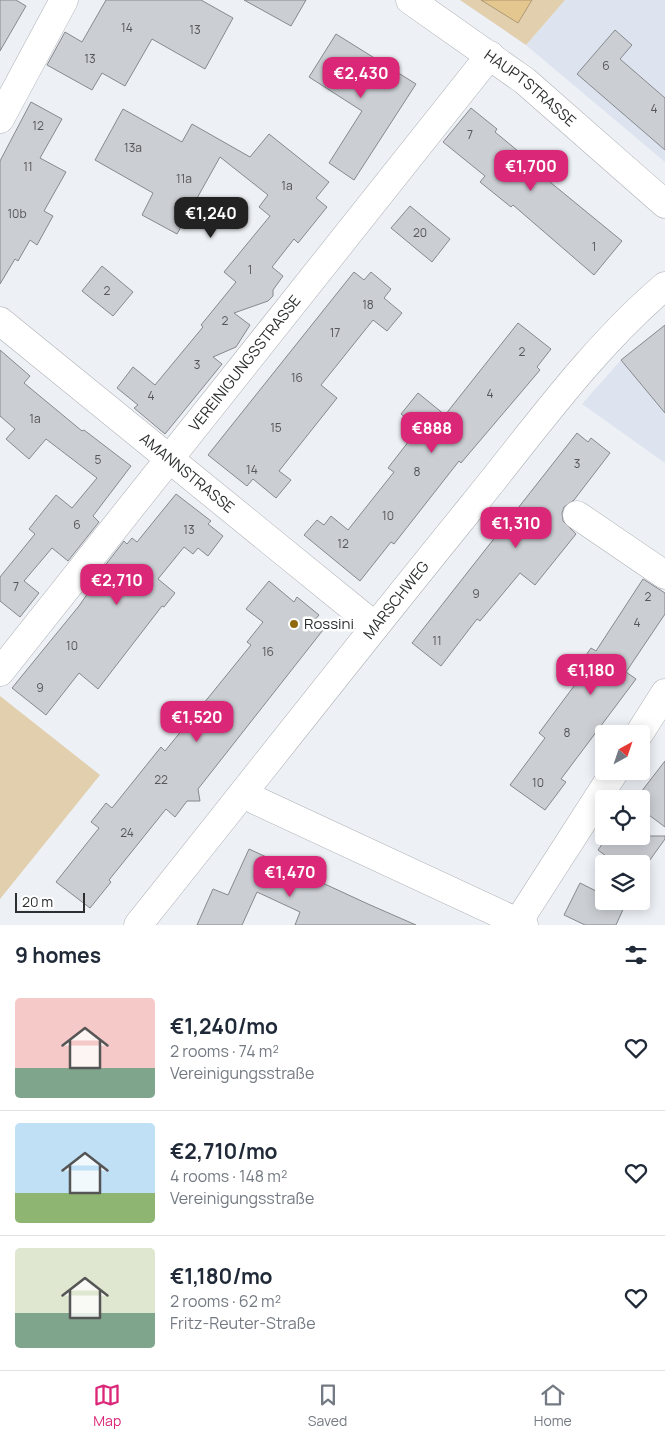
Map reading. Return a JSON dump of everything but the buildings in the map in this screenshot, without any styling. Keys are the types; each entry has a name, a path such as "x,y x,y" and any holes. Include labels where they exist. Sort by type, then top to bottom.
{"street":[{"path":"0,119 64,0"},
{"name":"HAUPTSTRASSE","path":"410,0 490,55 580,128 665,204"},
{"name":"VEREINIGUNGSSTRASSE","path":"0,672 171,460 490,55"},
{"name":"MARSCHWEG","path":"138,925 582,369 637,310 665,286"},
{"name":"AMANNSTRASSE","path":"0,321 375,626"},
{"path":"578,515 665,575"},
{"path":"645,725 665,693"},
{"path":"244,792 255,800 521,924 609,780"}],"shaded area":[{"path":"460,0 481,0 518,23 532,0 565,0 526,45"},
{"path":"481,0 532,0 518,23"},
{"path":"565,0 665,0 665,162 526,45"},
{"path":"665,325 665,463 582,404 621,360"},
{"path":"0,696 100,775 0,899"}],"place":[{"name":"Rossini","path":"294,624"}]}
